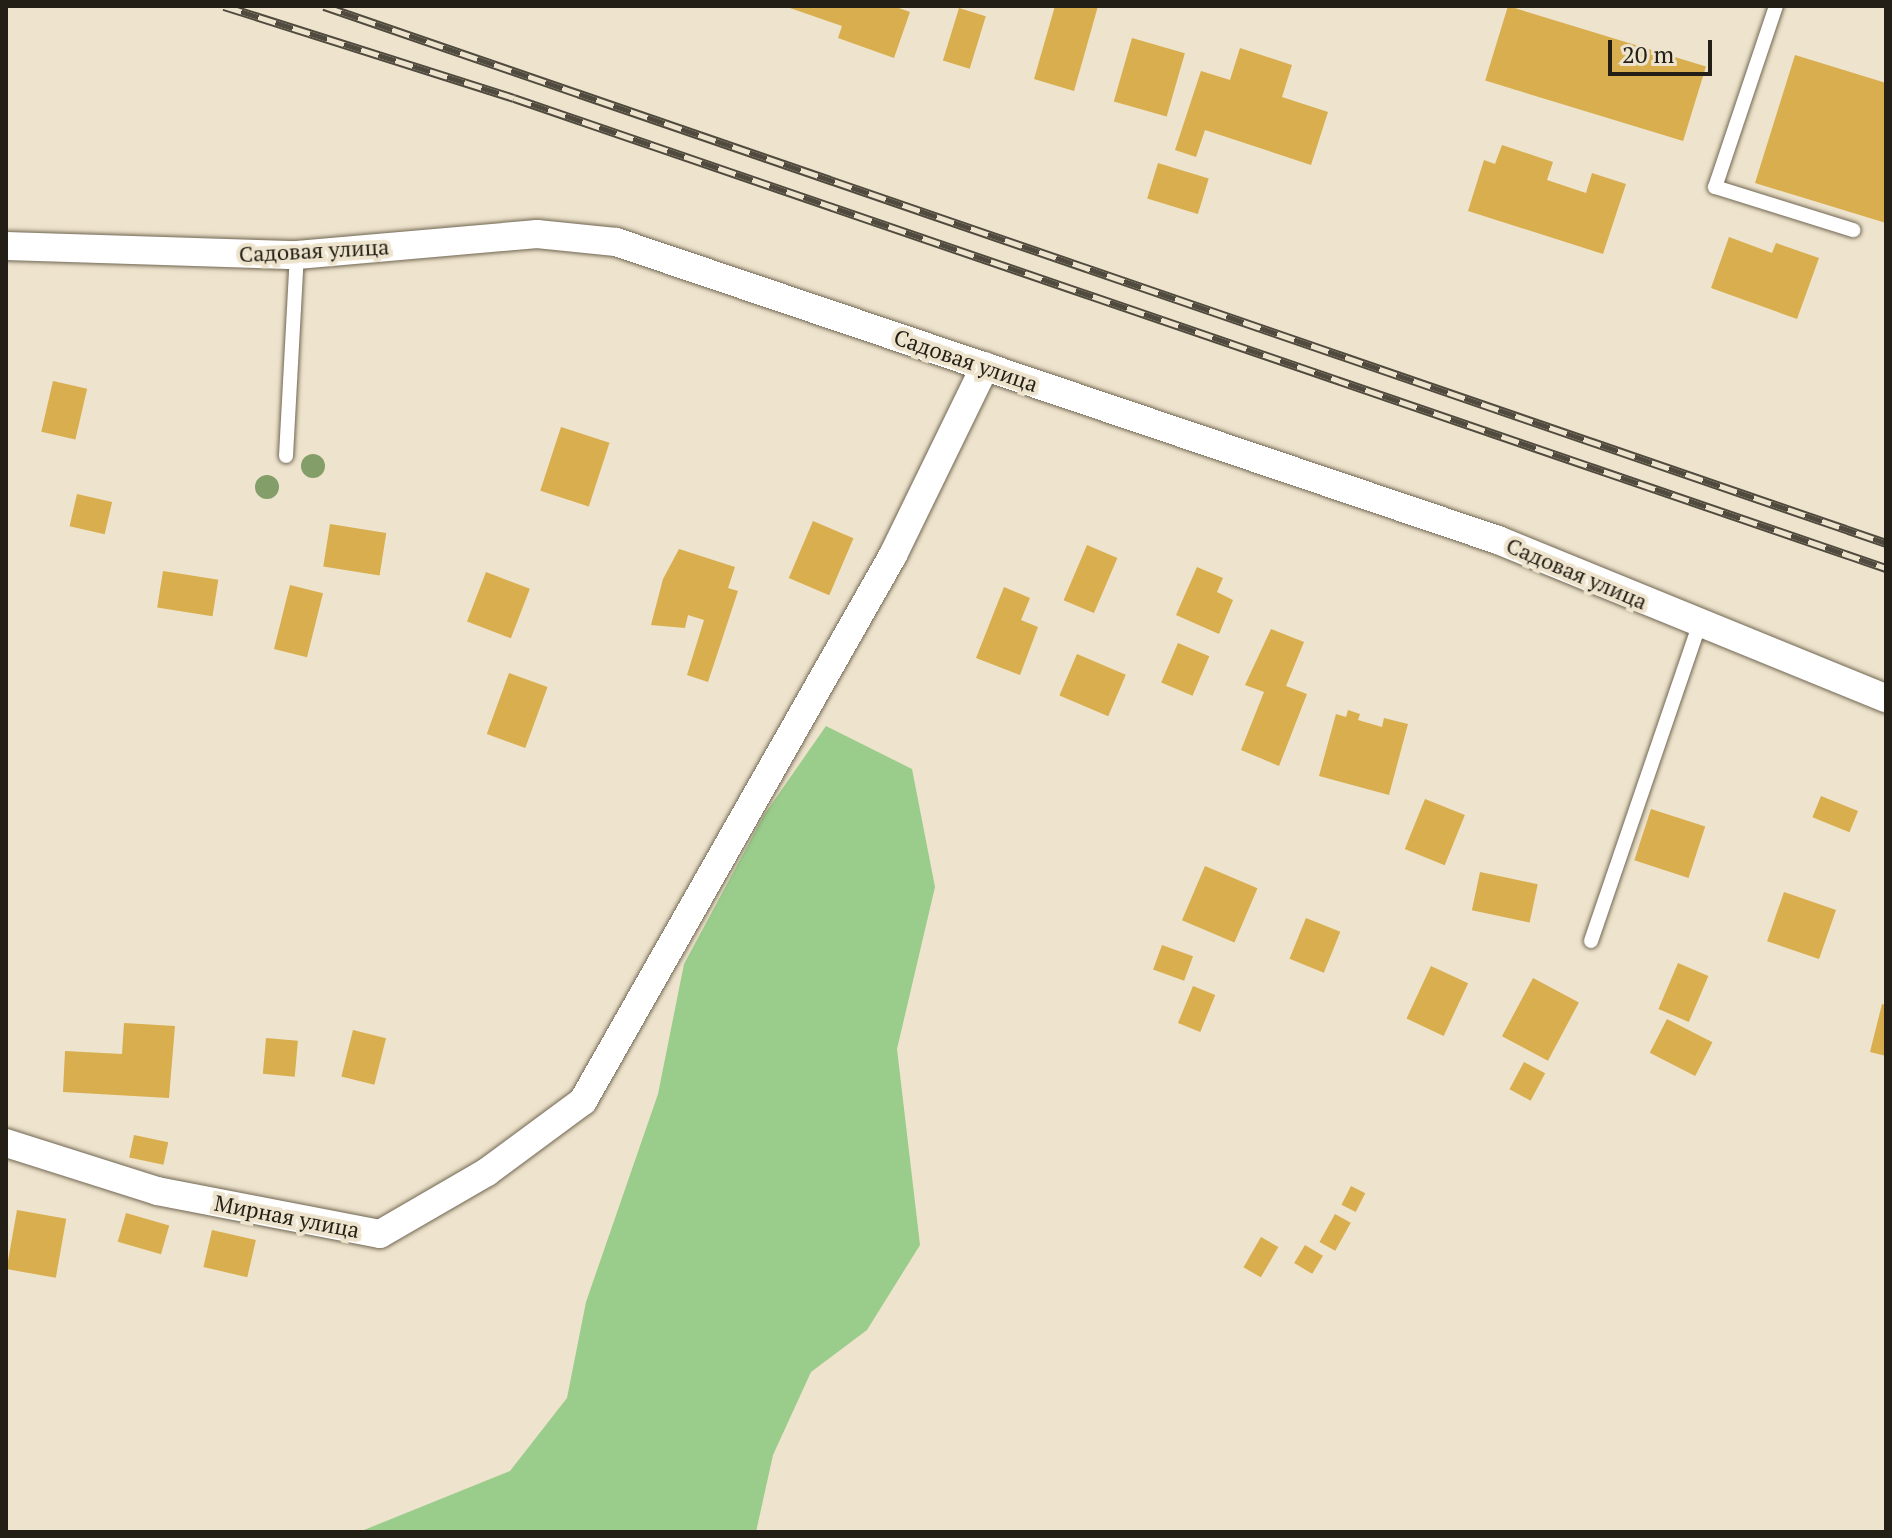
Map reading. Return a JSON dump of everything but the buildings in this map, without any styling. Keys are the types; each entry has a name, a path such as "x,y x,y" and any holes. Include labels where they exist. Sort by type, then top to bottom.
{"street":[{"name":"Садовая улица","path":"6,246 297,255 537,234 616,242 1498,540 1699,625 1886,698"},
{"name":"Мирная улица","path":"6,1143 157,1191 380,1234 487,1172 583,1101 893,555 985,366"}],"lane":[{"path":"1776,6 1715,187 1853,230"},
{"path":"286,456 297,255"},
{"path":"1591,941 1699,625"}],"green space":[{"path":"826,726 912,769 935,887 897,1049 920,1245 867,1330 811,1372 773,1455 756,1532 359,1532 510,1471 567,1398 586,1302 658,1094 684,964 764,815"}],"railway":[{"path":"224,6 514,98 1886,568"},
{"path":"324,6 1886,543"}]}
